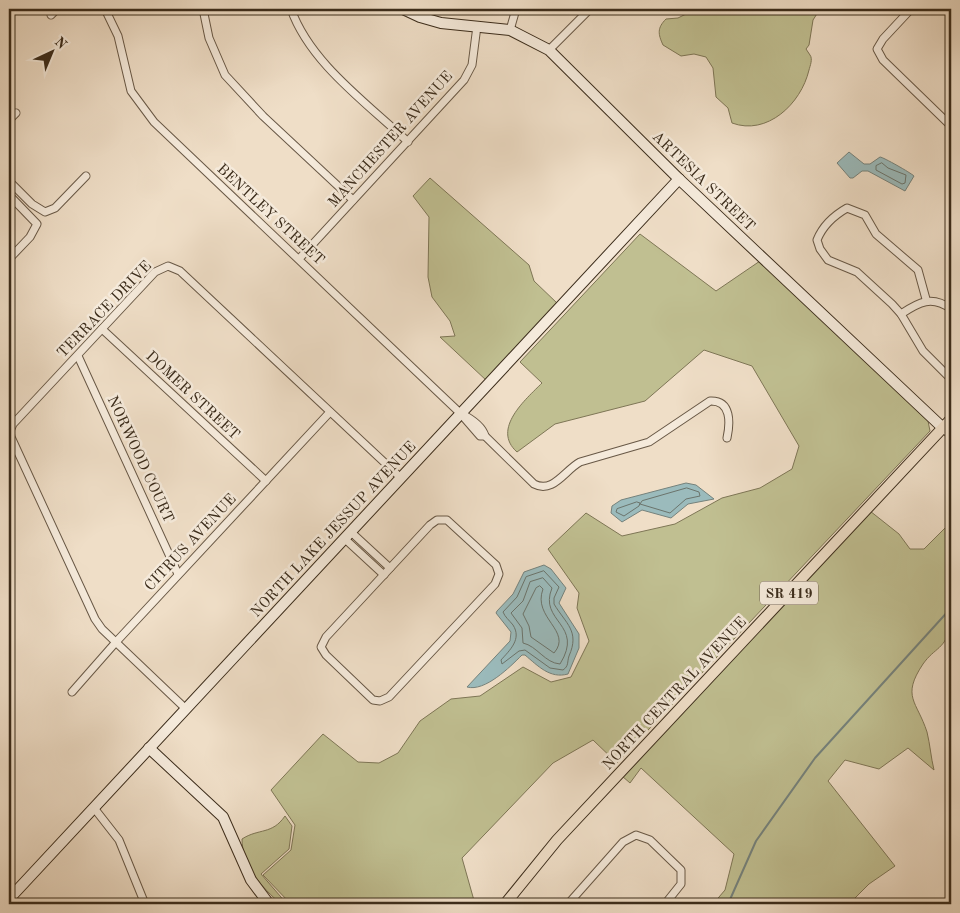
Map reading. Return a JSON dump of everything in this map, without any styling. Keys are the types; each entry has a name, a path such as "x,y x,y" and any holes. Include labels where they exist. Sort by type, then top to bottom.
{"main road":[{"name":"NORTH CENTRAL AVENUE","path":"505,904 557,840 951,419"}],"street":[{"path":"51,15 57,9"},
{"name":"BENTLEY STREET","path":"105,9 118,36 131,91 154,122 460,413 480,436 485,436 534,484 542,488 555,483 571,466 580,462 649,442 710,401 716,401 726,408 729,419 727,438"},
{"path":"203,9 209,38 225,75 263,116 354,200"},
{"path":"291,9 300,32 323,62 408,142"},
{"name":"ARTESIA STREET","path":"403,9 420,17 440,22 510,30 549,50 679,179 951,436"},
{"path":"510,30 516,9"},
{"path":"549,50 590,9"},
{"path":"911,9 882,39 878,49 883,60 951,126"},
{"name":"MANCHESTER AVENUE","path":"299,259 464,80 472,65 477,26"},
{"path":"9,120 16,113"},
{"path":"9,181 32,204 45,212 55,208 86,176"},
{"name":"NORTH LAKE JESSUP AVENUE","path":"9,899 679,179"},
{"path":"9,194 36,224 30,237 9,259"},
{"path":"926,299 918,270 876,234 865,215 847,208 837,213 819,234 817,240 820,250 828,260 857,272 901,314 923,351 951,379"},
{"name":"TERRACE DRIVE","path":"116,642 95,619 11,437 10,430 13,424 161,267 174,267 401,478"},
{"path":"901,314 926,299 935,300 951,309"},
{"name":"DOMER STREET","path":"102,329 266,482"},
{"name":"NORWOOD COURT","path":"78,356 178,574"},
{"name":"CITRUS AVENUE","path":"72,692 178,574 330,412"},
{"path":"437,520 447,520 496,566 499,574 495,584 389,697 380,701 372,700 326,655 322,647 326,637 390,568 430,525 437,520"},
{"path":"348,535 390,568"},
{"path":"348,535 366,558 384,575"},
{"path":"366,558 372,552"},
{"path":"116,642 186,709"},
{"path":"149,748 223,817 251,880 269,904"},
{"path":"94,808 119,840 146,904"},
{"path":"568,904 623,842 636,835 650,840 681,870 681,884 665,904"}],"shaded area":[{"path":"681,9 820,9 813,20 809,45 806,49 810,55 811,62 805,83 799,94 781,114 770,121 758,125 745,126 732,123 728,108 716,97 713,68 706,57 694,54 681,56 663,45 659,34 661,25 666,19 678,18 686,14"},
{"path":"430,178 529,265 534,281 558,304 487,381 440,337 455,336 450,321 432,297 428,277 429,217 413,196"},
{"path":"640,234 716,291 760,261 928,421 930,431 617,763 593,740 553,763 462,858 475,904 291,904 263,875 291,850 295,825 271,790 323,734 358,762 379,763 398,753 420,721 451,699 480,696 523,667 551,682 571,677 589,641 577,608 579,593 548,549 586,513 622,536 675,524 722,498 760,488 792,469 799,446 752,366 704,350 645,401 555,424 517,452 510,443 508,434 509,424 520,406 542,383 520,362"},
{"path":"870,511 899,534 910,549 924,549 951,522 951,625 943,644 927,658 916,675 912,692 913,699 927,732 934,770 908,748 879,769 845,760 828,781 895,866 869,884 849,904 713,904 725,890 734,854 641,768 630,783 622,776"},
{"path":"285,816 292,826 289,849 261,874 287,904 281,904 260,883 249,867 245,858 242,839 270,829"}],"water":[{"path":"849,152 864,164 870,164 880,157 914,176 905,191 868,171 862,171 853,178 850,178 837,163"},
{"path":"686,483 696,485 714,499 688,504 671,518 642,510 622,522 611,513 612,506 621,500"},
{"path":"544,565 551,569 566,588 559,603 579,634 579,648 568,674 556,675 550,673 525,655 522,655 504,672 489,682 474,688 467,687 510,641 511,632 496,613 497,611 513,594 524,572"}],"waterway":[{"path":"728,904 756,841 815,758 951,608"}]}
